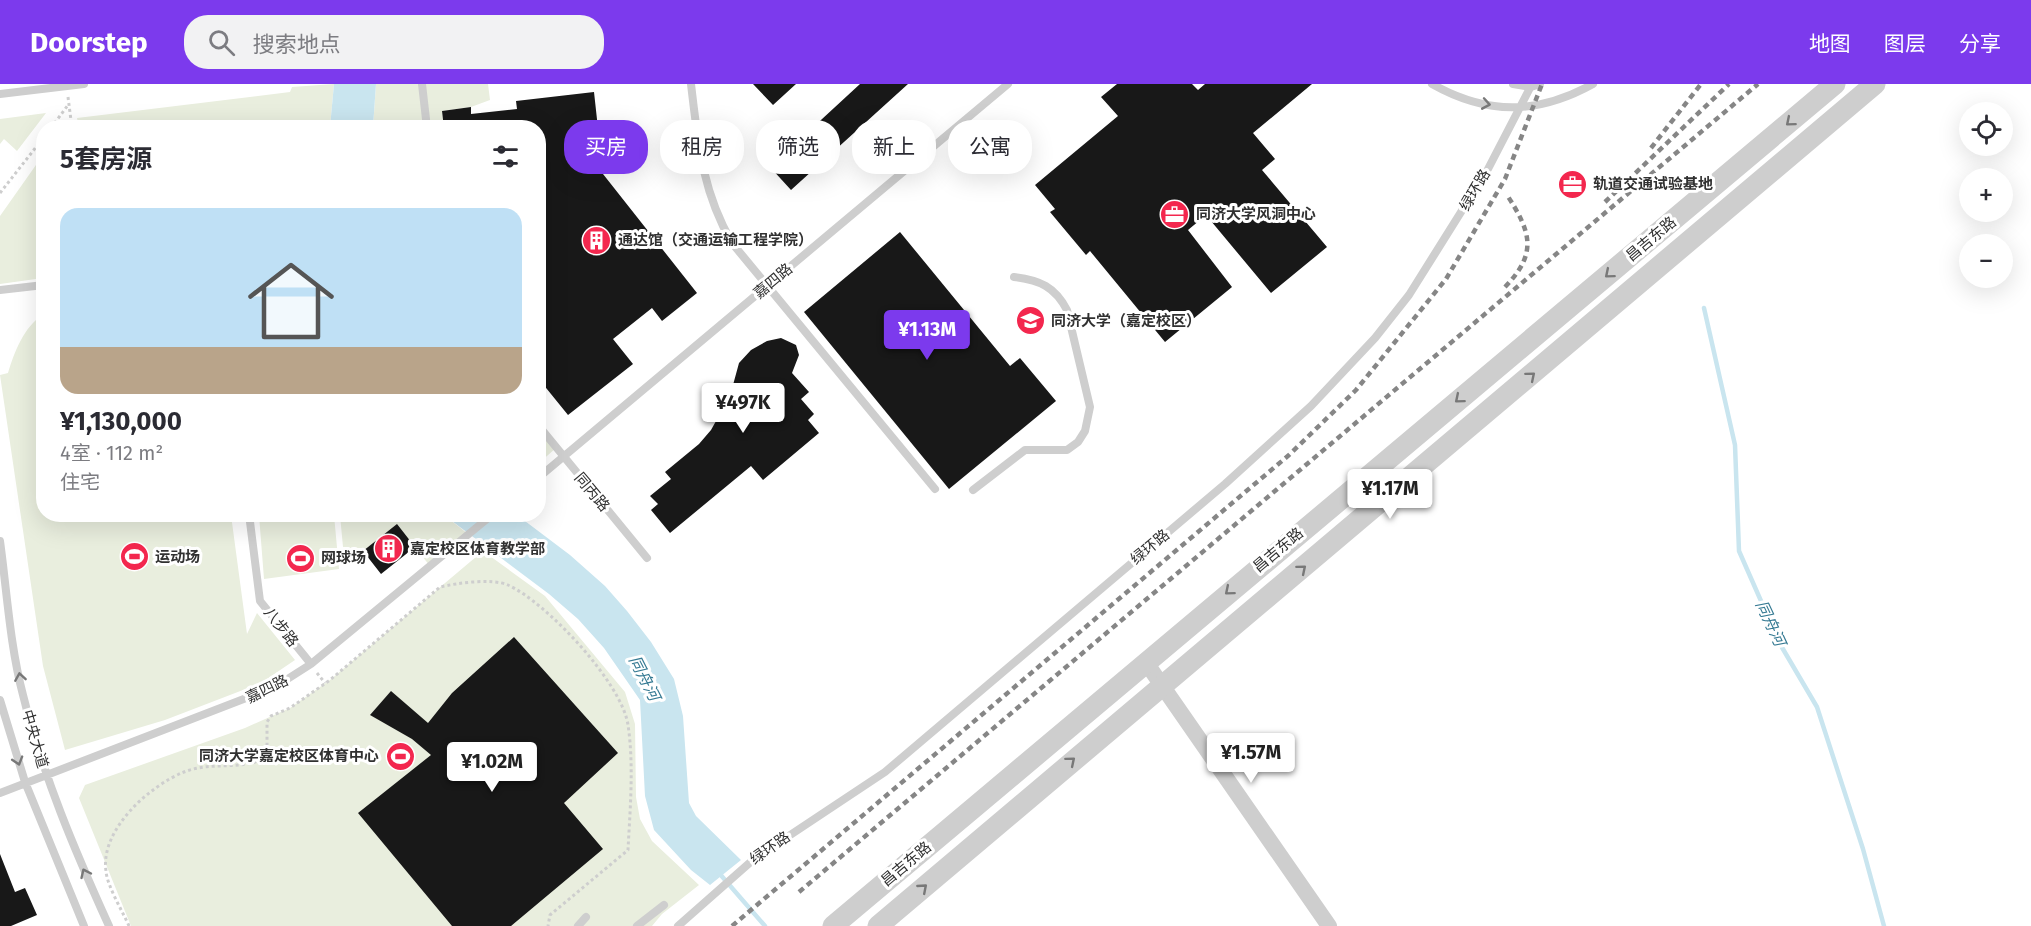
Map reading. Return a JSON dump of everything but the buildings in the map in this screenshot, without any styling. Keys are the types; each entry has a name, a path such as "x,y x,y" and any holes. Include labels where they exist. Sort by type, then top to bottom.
{"street":[{"name":"昌吉东路","path":"833,926 1145,661 1835,84"},
{"name":"昌吉东路","path":"878,926 1875,84"},
{"path":"1145,661 1329,926"}],"lane":[{"path":"0,94 84,84"},
{"path":"422,84 426,120"},
{"path":"691,84 701,166 717,218 732,243 935,489"},
{"name":"嘉四路","path":"546,472 1008,84"},
{"path":"1432,84 1450,94 1482,104 1521,109 1574,94 1593,84"},
{"path":"1513,84 1534,85"},
{"name":"绿环路","path":"678,926 754,859 885,772 1225,484 1311,406 1368,346 1409,295 1453,228 1534,85"},
{"path":"973,490 1025,450 1067,450 1078,442 1090,418 1090,407 1067,310 1062,300 1054,289 1045,284 1014,277"},
{"path":"0,290 36,286"},
{"name":"同丙路","path":"546,436 647,558"},
{"name":"八步路","path":"250,522 260,601 311,664"},
{"name":"嘉四路","path":"0,793 275,687 311,664 483,522"},
{"name":"中央大道","path":"0,541 22,693 45,774 77,855 109,926"},
{"name":"中央大道","path":"0,699 25,782 84,926"},
{"path":"637,926 664,905"},
{"path":"578,926 586,917"}],"path":[{"path":"67,86 71,120"},
{"path":"57,120 69,104"},
{"path":"0,193 36,147"},
{"path":"129,926 106,872 109,846 122,820 144,795 184,772 218,764 254,763 267,753 267,722 271,716 290,708 330,680 440,587 463,582 507,584 568,632 611,683 628,724 630,805 628,850 550,915 548,926"}],"green space":[{"path":"334,84 331,120 77,120 77,118 290,92 292,87"},
{"path":"376,84 488,84 490,100 471,107 442,111 443,120 374,120"},
{"path":"46,113 41,120 36,120 36,126 17,151 4,139 0,144 0,119"},
{"path":"36,165 36,279 0,284 0,216"},
{"path":"36,320 36,522 232,522 247,634 257,613 295,660 261,683 165,720 65,750 43,666 0,375 8,373 17,349"},
{"path":"546,436 556,448 546,457"},
{"name":"网球场","path":"260,522 335,522 339,569 264,579"},
{"path":"341,522 453,522 468,534 430,566 397,525 363,551 343,547"},
{"name":"同济大学嘉定校区体育中心","path":"483,551 545,596 625,692 635,724 636,797 640,819 652,841 699,885 662,914 652,926 131,926 79,798 85,785 245,728 290,708 330,680"}],"water":[{"path":"334,84 376,84 373,120 331,120"},
{"path":"453,522 526,522 570,555 605,586 651,642 674,679 683,716 689,803 696,816 741,860 710,885 691,870 654,830 645,796 640,700 604,648 578,619 549,594"}],"waterway":[{"name":"同舟河","path":"1704,308 1735,445 1739,551 1780,644 1817,707 1863,849 1884,926"},
{"path":"719,873 765,926"}],"railway":[{"path":"732,926 1289,455 1356,390 1446,279 1505,179 1542,84"},
{"path":"1651,148 1701,84"},
{"path":"1605,202 1729,84"},
{"path":"799,892 1758,84"},
{"path":"1505,287 1523,263 1527,242 1526,231 1507,195"}],"place":[{"name":"轨道交通试验基地","path":"1572,184"},
{"name":"同济大学风洞中心","path":"1175,214"},
{"name":"通达馆（交通运输工程学院）","path":"597,240"},
{"name":"同济大学（嘉定校区）","path":"1030,321"},
{"name":"嘉定校区体育教学部","path":"389,549"},
{"name":"运动场","path":"134,557"},
{"name":"网球场","path":"300,558"},
{"name":"同济大学嘉定校区体育中心","path":"400,756"}]}
